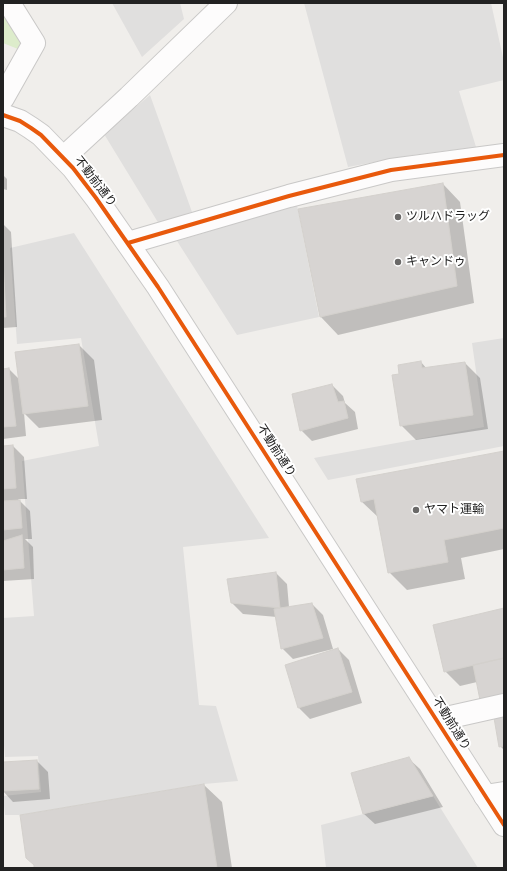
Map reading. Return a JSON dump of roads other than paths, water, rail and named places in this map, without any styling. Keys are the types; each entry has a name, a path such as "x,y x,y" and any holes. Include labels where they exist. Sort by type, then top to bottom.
{"street":[{"path":"3,98 34,43 8,3"},
{"path":"64,157 129,97 226,3"},
{"name":"不動前通り","path":"3,115 10,116 31,128 41,135 64,157 89,188 128,243 158,287 437,720 495,794 504,825"},
{"path":"128,243 289,196 391,170 504,155"},
{"path":"437,720 504,705"}],"place":[{"name":"ツルハドラッグ","path":"398,217"},
{"name":"キャンドゥ","path":"398,262"},
{"name":"ヤマト運輸","path":"416,510"}]}
